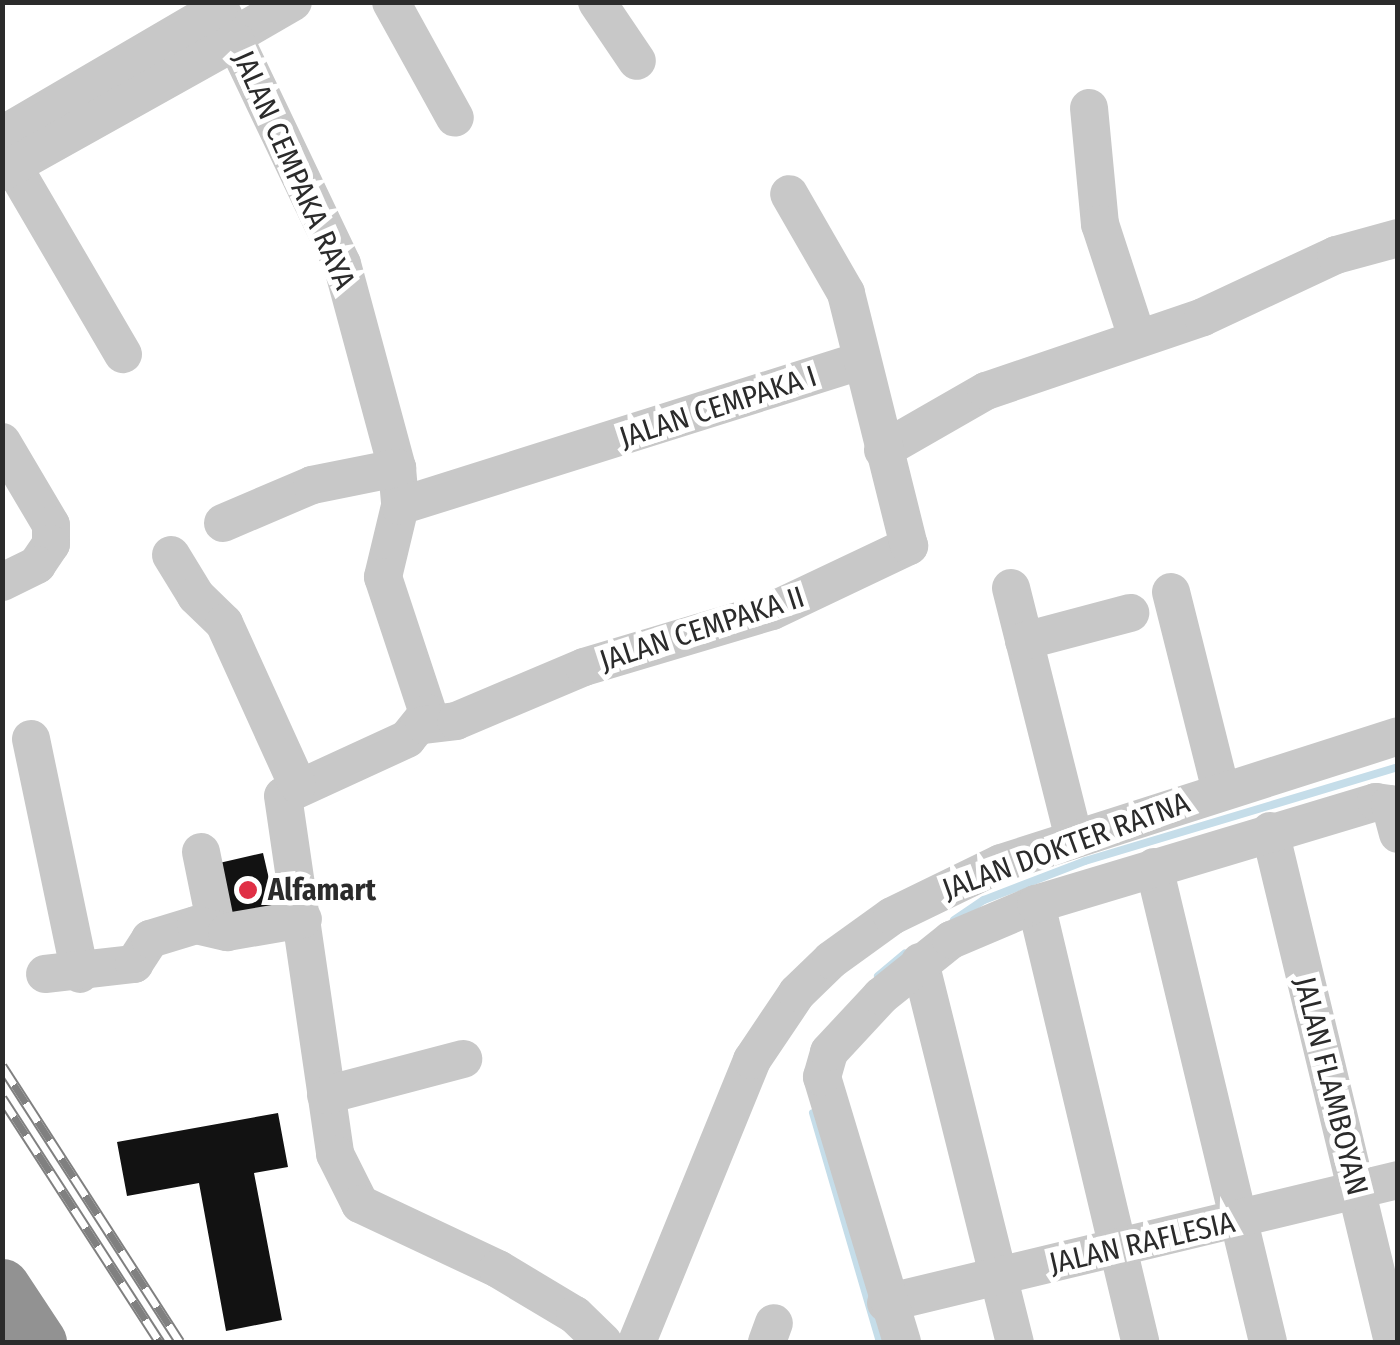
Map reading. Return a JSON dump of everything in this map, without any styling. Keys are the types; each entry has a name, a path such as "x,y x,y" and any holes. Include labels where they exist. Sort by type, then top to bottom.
{"highway":[{"path":"2,1286 39,1342"}],"street":[{"path":"123,354 6,158 227,22 293,2"},
{"path":"392,2 455,118"},
{"path":"611,7 636,60"},
{"name":"JALAN CEMPAKA RAYA","path":"227,22 342,264 399,487 384,577 424,694 424,725"},
{"path":"1089,108 1100,224 1137,337"},
{"path":"790,194 846,293 860,361"},
{"path":"883,450 986,391 1265,291 1336,255 1398,238"},
{"name":"JALAN CEMPAKA I","path":"223,523 312,485 399,487 860,361"},
{"name":"JALAN CEMPAKA II","path":"424,725 456,721 584,668 772,611 899,554 910,537 860,361"},
{"path":"2,442 51,525 51,544 37,565 2,582"},
{"path":"171,555 196,596 224,623 297,784"},
{"path":"1010,588 1074,838"},
{"path":"1172,592 1221,791"},
{"path":"1024,641 1130,613"},
{"path":"424,725 407,739 297,784 283,796 335,1154 360,1204 498,1270 575,1315 603,1342"},
{"name":"JALAN DOKTER RATNA","path":"638,1342 673,1242 752,1060 797,993 856,940 938,890 1074,838 1398,736"},
{"path":"31,739 63,974 134,964 150,939 216,926 227,932 303,919"},
{"path":"902,1342 886,1304 822,1077 829,1052 920,962 951,940 1036,904 1270,830 1394,819"},
{"name":"JALAN FLAMBOYAN","path":"1270,830 1393,1342"},
{"path":"201,852 216,926"},
{"path":"1154,867 1268,1342"},
{"path":"1036,904 1140,1342"},
{"path":"920,962 1015,1342"},
{"path":"326,1095 463,1059"},
{"name":"JALAN RAFLESIA","path":"886,1304 1398,1180"},
{"name":"JALAN DOKTER RATNA","path":"656,1342 673,1242"}],"building":[{"name":"Alfamart","path":"263,853 278,918 233,929 218,863"},
{"path":"278,1113 288,1167 254,1173 282,1320 226,1331 199,1183 127,1196 117,1142"}],"waterway":[{"path":"954,920 984,900 1085,861 1398,767"},
{"path":"878,976 905,953"},
{"path":"813,1113 880,1342"}],"railway":[{"path":"2,1066 180,1342"},
{"path":"2,1098 160,1342"}],"place":[{"name":"Alfamart","path":"248,890"}]}
